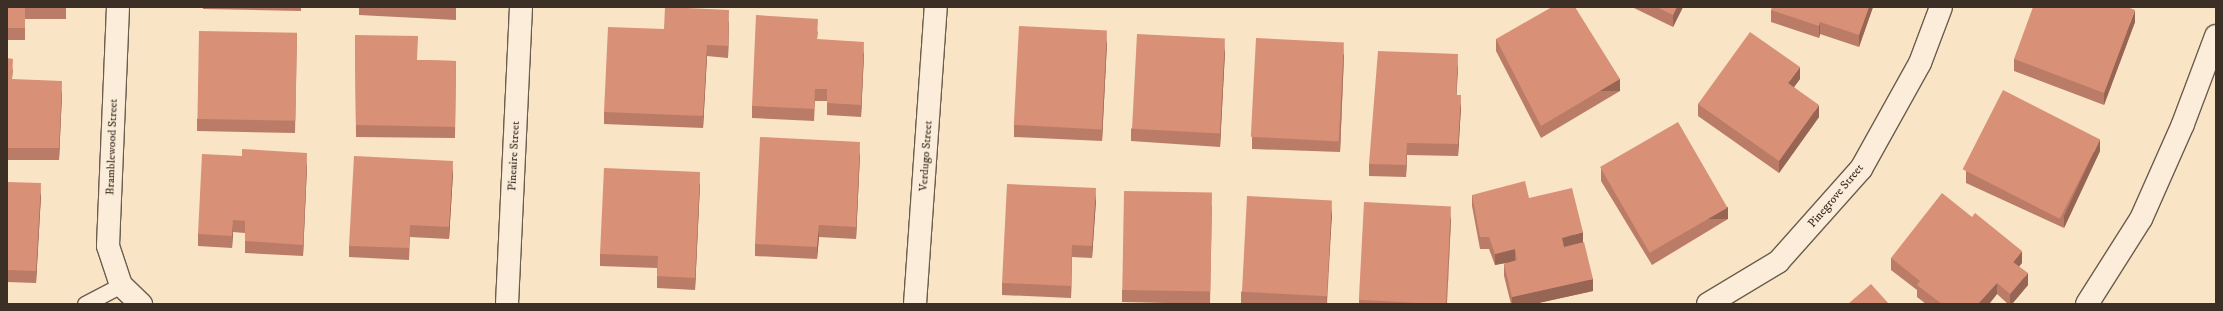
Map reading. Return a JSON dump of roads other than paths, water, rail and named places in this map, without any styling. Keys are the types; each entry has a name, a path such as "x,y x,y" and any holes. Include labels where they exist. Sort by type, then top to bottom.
{"street":[{"name":"Bramblewood Street","path":"118,7 108,246 121,285"},
{"name":"Pineaire Street","path":"507,304 521,7"},
{"name":"Verdugo Street","path":"915,304 936,7"},
{"name":"Pinegrove Street","path":"1708,304 1778,262 1861,169 1920,63 1941,7"},
{"path":"2087,304 2141,219 2183,124 2216,36"},
{"path":"121,285 141,304"}],"lane":[{"path":"85,304 121,285"}]}
